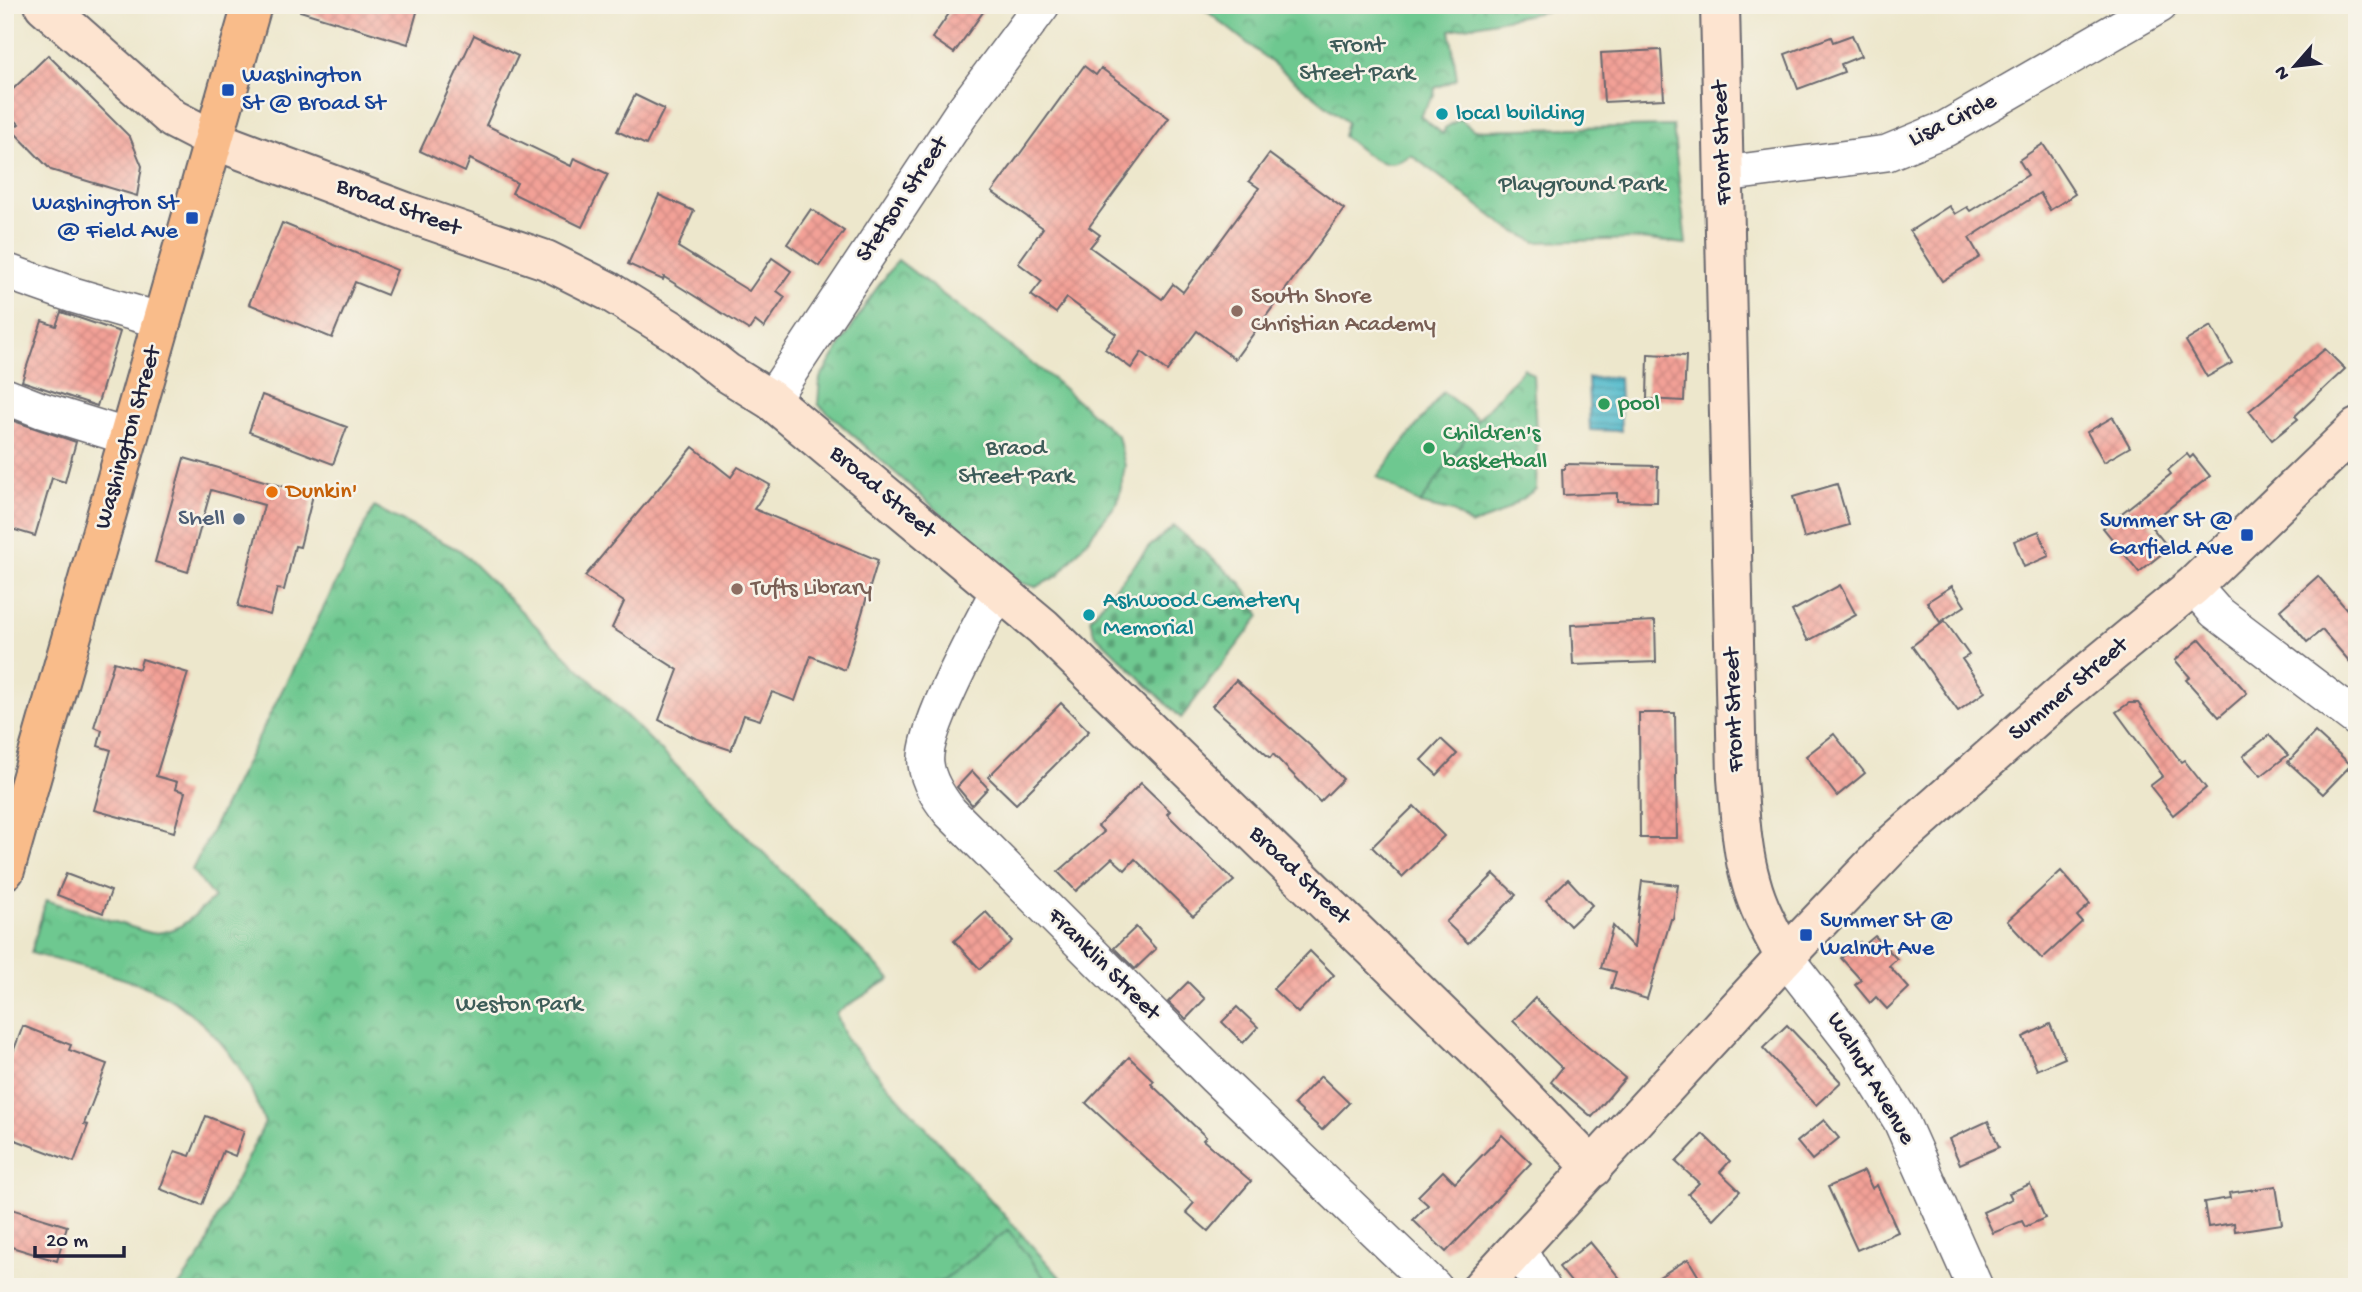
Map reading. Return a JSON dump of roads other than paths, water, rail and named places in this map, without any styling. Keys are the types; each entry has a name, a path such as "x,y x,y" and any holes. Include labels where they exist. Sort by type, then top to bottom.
{"main road":[{"name":"Washington Street","path":"5,870 253,5"}],"street":[{"name":"Broad Street","path":"44,5 173,119 214,139 407,212 545,260 610,292 678,334 726,372 771,400 1053,637 1475,1047 1593,1168"},
{"name":"Stetson Street","path":"771,400 963,111 1042,5"},
{"name":"Front Street","path":"1720,5 1734,699 1742,842 1751,882 1765,920 1785,957"},
{"name":"Lisa Circle","path":"1724,174 1887,153 1945,130 2160,5"},
{"path":"5,271 73,295 162,321"},
{"path":"5,396 128,437"},
{"name":"Summer Street","path":"1785,957 1894,843 2063,694 2193,586 2357,428"},
{"path":"2193,586 2216,611 2357,719"},
{"name":"Franklin Street","path":"999,589 929,735 925,763 935,791 950,813 1215,1077 1434,1287"},
{"path":"1482,1287 1785,957"},
{"name":"Walnut Avenue","path":"1785,957 1855,1047 1901,1121 1975,1287"},
{"path":"1518,1249 1542,1287"}],"water":[{"name":"pool","path":"1619,377 1621,431 1590,430 1588,378"}],"place":[{"name":"Washington St @ Broad St","path":"228,90"},
{"name":"local building","path":"1442,114"},
{"name":"Washington St @ Field Ave","path":"192,218"},
{"name":"South Shore Christian Academy","path":"1237,311"},
{"name":"pool","path":"1604,404"},
{"name":"Children's basketball","path":"1429,448"},
{"name":"Dunkin'","path":"272,492"},
{"name":"Shell","path":"239,519"},
{"name":"Summer St @ Garfield Ave","path":"2247,535"},
{"name":"Tufts Library","path":"737,589"},
{"name":"Ashwood Cemetery Memorial","path":"1089,615"},
{"name":"Summer St @ Walnut Ave","path":"1806,935"}],"park label":[{"name":"Front Street Park","path":"1357,60"},
{"name":"Playground Park","path":"1582,185"},
{"name":"Braod Street Park","path":"1016,463"},
{"name":"Weston Park","path":"519,1005"}]}
